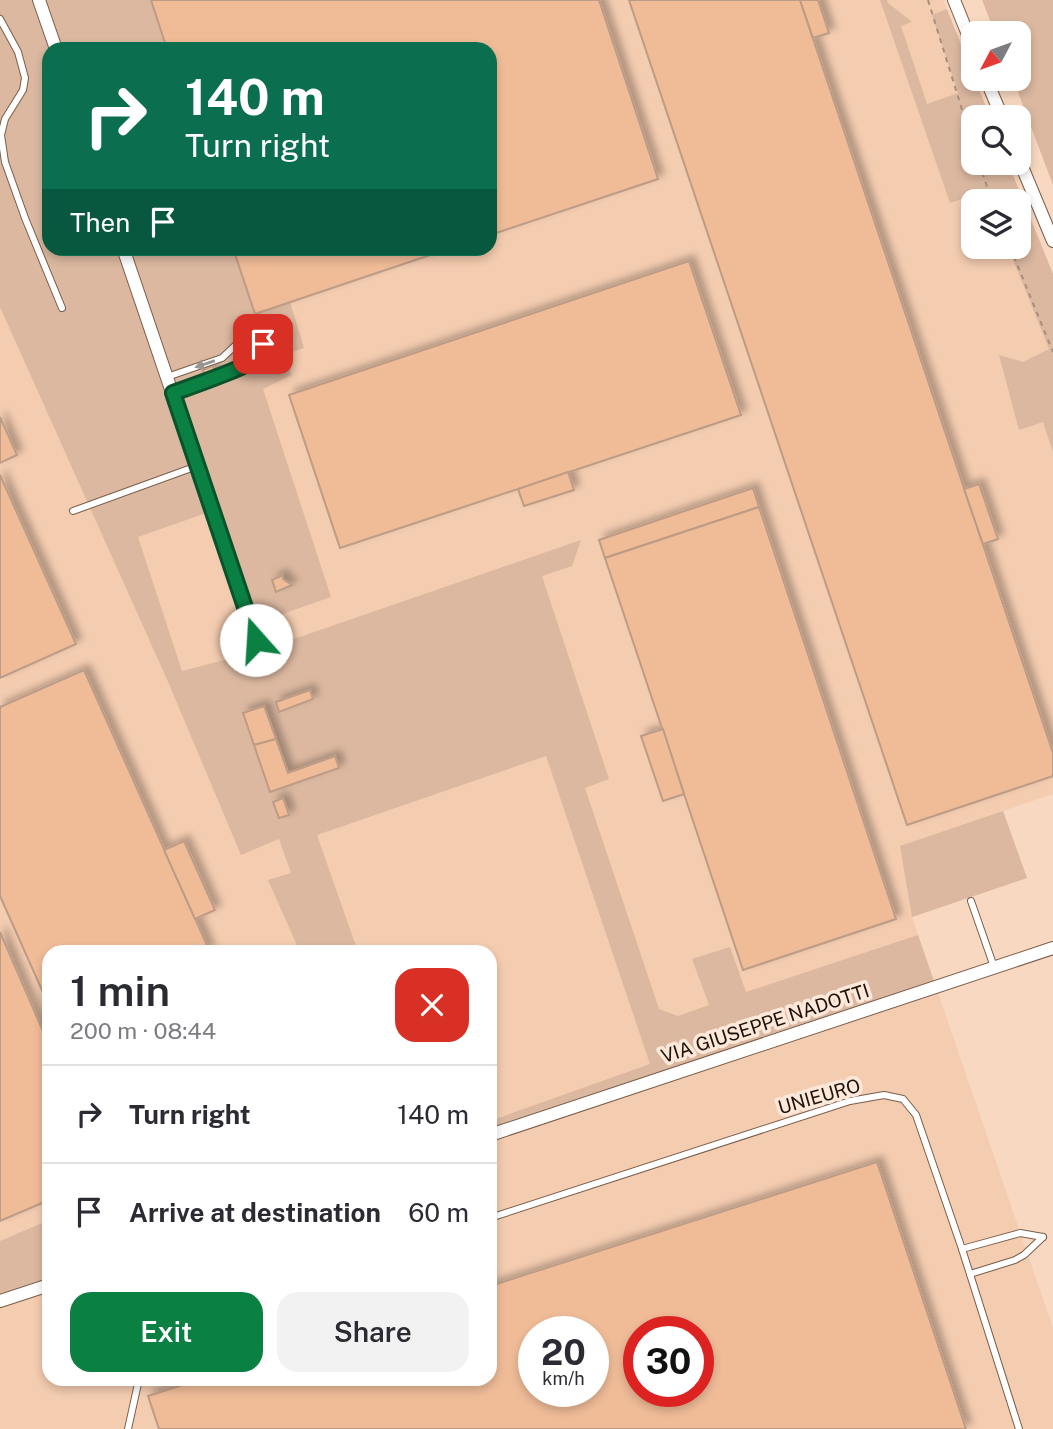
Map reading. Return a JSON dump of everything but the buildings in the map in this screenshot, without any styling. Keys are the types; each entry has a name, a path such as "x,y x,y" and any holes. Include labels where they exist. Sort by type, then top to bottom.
{"street":[{"path":"39,0 54,42"},
{"path":"955,3 962,21"},
{"path":"1026,175 1053,241"},
{"path":"126,256 256,640"},
{"name":"VIA GIUSEPPE NADOTTI","path":"497,1133 1053,948"},
{"path":"0,1301 42,1286"}],"lane":[{"path":"0,19 18,52 25,78 23,90 5,119 0,135 5,162 62,308"},
{"path":"167,377 222,358 241,339 249,335 261,340 264,348 258,359 173,393"},
{"path":"239,343 240,355 251,361"},
{"path":"72,511 197,466"},
{"path":"971,901 994,967"},
{"name":"UNIEURO","path":"497,1216 837,1105 884,1095 903,1099 916,1115 1019,1429"},
{"path":"962,1249 1020,1233 1043,1237 1024,1255 970,1274"},
{"path":"128,1429 137,1386"}],"path":[{"path":"928,0 961,106"},
{"path":"1015,259 1053,352"}],"shaded area":[{"path":"0,0 943,0 961,45 961,91 980,91 985,105 961,105 961,175 1013,175 1019,189 961,189 961,259 1031,259 1031,220 1053,274 1053,794 1003,811 1027,878 912,917 1053,1328 1053,1429 0,1429"},
{"path":"0,0 151,0 165,42 42,42 42,256 241,256 290,302 304,348 283,355 292,375 263,389 331,597 251,625 209,512 138,537 182,671 259,651 581,540 572,566 542,576 609,779 585,788 659,1009 678,1016 709,1005 692,959 730,947 746,992 918,935 936,987 497,1134 497,1119 650,1064 546,756 317,835 356,945 297,945 268,880 291,873 279,839 241,855 169,684 0,307"},
{"path":"880,0 887,0 912,22 901,26 927,104 958,93 932,15 947,9 961,45 961,91 980,91 985,105 961,105 961,175 1013,175 1019,189 961,189 961,199 950,203"},
{"path":"982,0 1053,0 1053,185 1031,127 1031,105 1023,105 1018,91 1031,91 1031,21 990,21"},
{"path":"1031,220 1053,274 1053,452 1043,422 1019,430 999,355 1023,362 1049,349 1013,259 1031,259"},
{"path":"1003,811 1027,878 912,917 900,846"},
{"path":"42,1223 42,1288 0,1302 0,1241"}],"route":[{"path":"256,640 173,393 258,359 263,352 263,344"}]}
